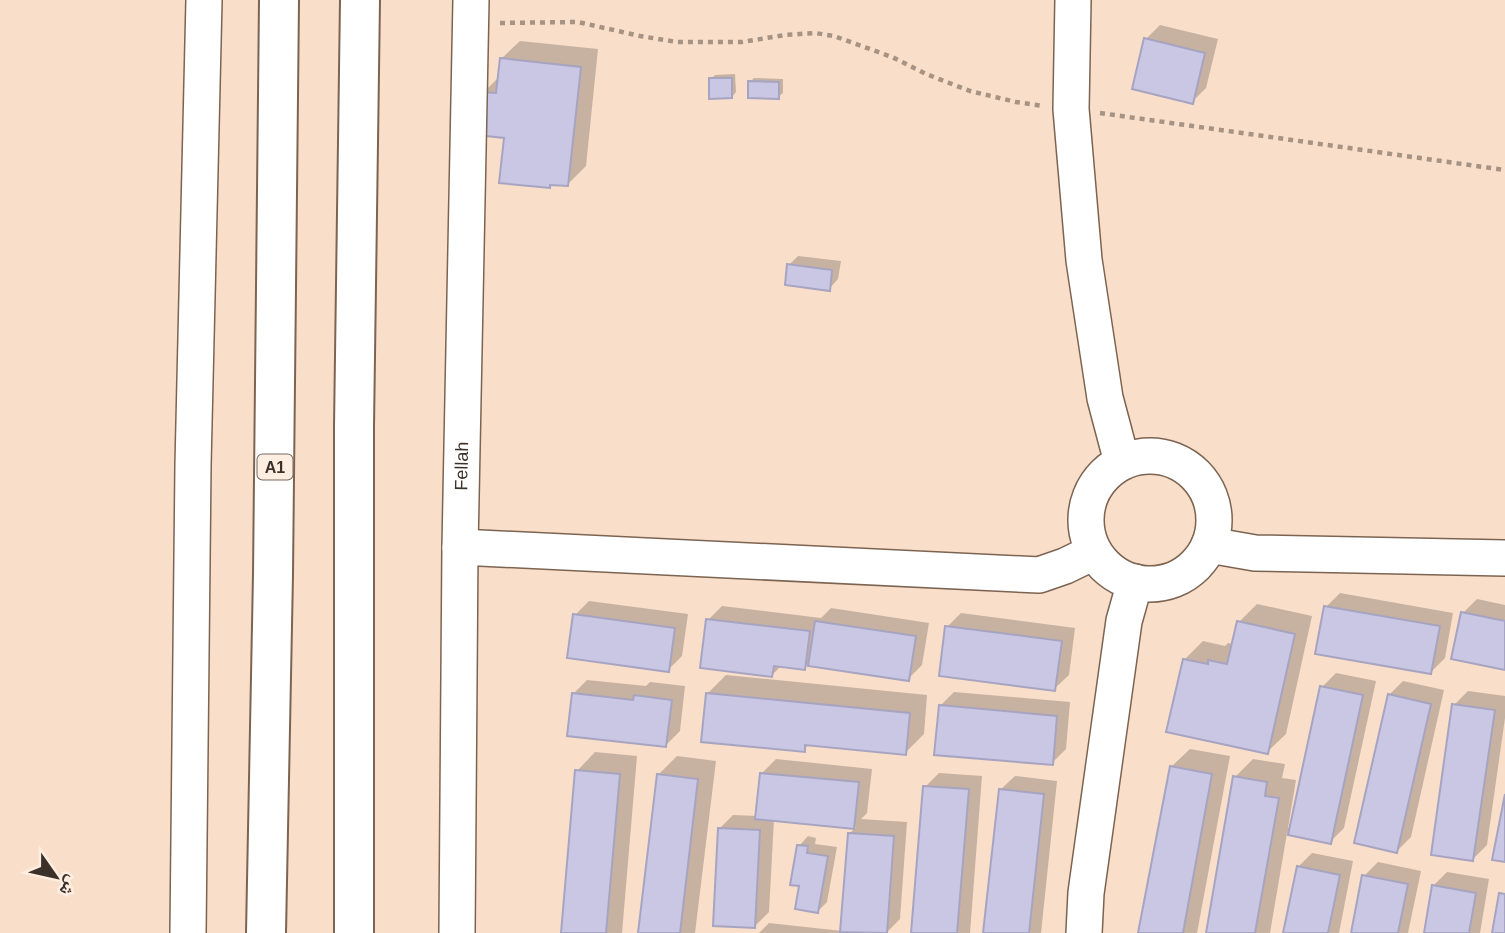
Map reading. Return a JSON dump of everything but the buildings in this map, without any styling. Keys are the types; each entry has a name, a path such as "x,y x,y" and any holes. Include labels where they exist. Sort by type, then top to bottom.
{"highway":[{"name":"A1","path":"266,933 274,574 279,0"},
{"path":"354,933 354,428 360,0"}],"street":[{"path":"188,933 193,465 204,0"},
{"path":"1071,0 1071,109 1084,260 1105,398 1122,462"},
{"name":"Fellah","path":"457,933 460,547 471,12"},
{"path":"1143,455 1166,457 1186,466 1202,481 1212,501 1214,523 1209,545 1198,562 1183,575 1164,583 1143,584 1124,579 1106,568 1094,552 1087,533 1086,513 1091,493 1104,475 1122,462 1143,455"},
{"path":"1209,545 1255,553 1505,558"},
{"path":"460,547 1039,575 1094,552"},
{"path":"1084,933 1086,893 1124,621 1135,582"}],"path":[{"path":"471,12 578,22 677,42 742,42 815,33 834,36 892,57 970,91 1016,102 1505,170"}]}
